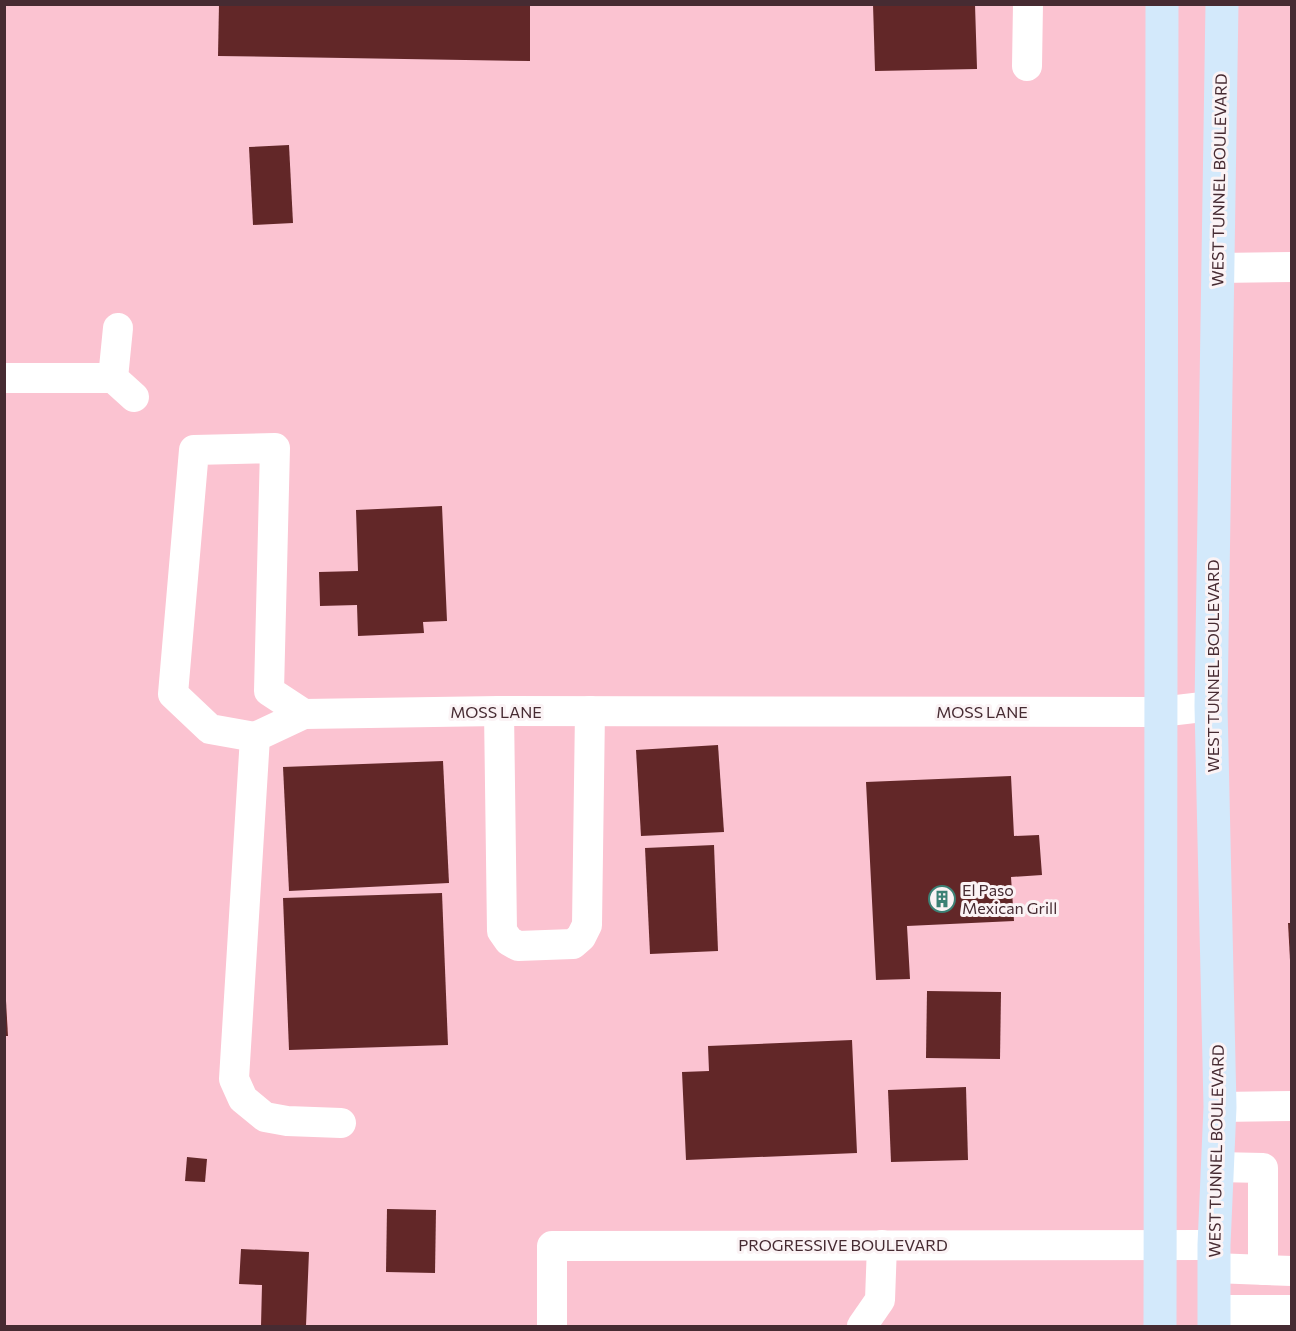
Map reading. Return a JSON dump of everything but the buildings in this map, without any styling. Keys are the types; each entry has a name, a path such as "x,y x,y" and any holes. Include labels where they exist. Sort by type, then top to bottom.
{"main road":[{"path":"1160,1326 1162,4"},
{"name":"WEST TUNNEL BOULEVARD","path":"1214,1318 1220,1107 1211,706 1222,4"}],"street":[{"path":"1027,66 1028,4"},
{"path":"1218,268 1292,267"},
{"path":"4,378 123,388 118,328"},
{"path":"304,714 269,690 275,448 194,450 173,694 210,729 255,737 234,1079 243,1099 265,1117 287,1121 341,1123"},
{"name":"MOSS LANE","path":"255,737 304,714 499,711 1160,712 1211,706"},
{"path":"499,711 502,932 509,941 518,946 573,944 581,937 587,925 590,711"},
{"path":"1220,1107 1292,1106"},
{"path":"1217,1167 1263,1168 1277,1270"},
{"path":"862,1326 880,1300 882,1245"},
{"name":"PROGRESSIVE BOULEVARD","path":"552,1326 552,1246 1161,1245 1277,1270"},
{"path":"1214,1318 1287,1314"}],"place":[{"name":"El Paso Mexican Grill","path":"942,899"}]}
